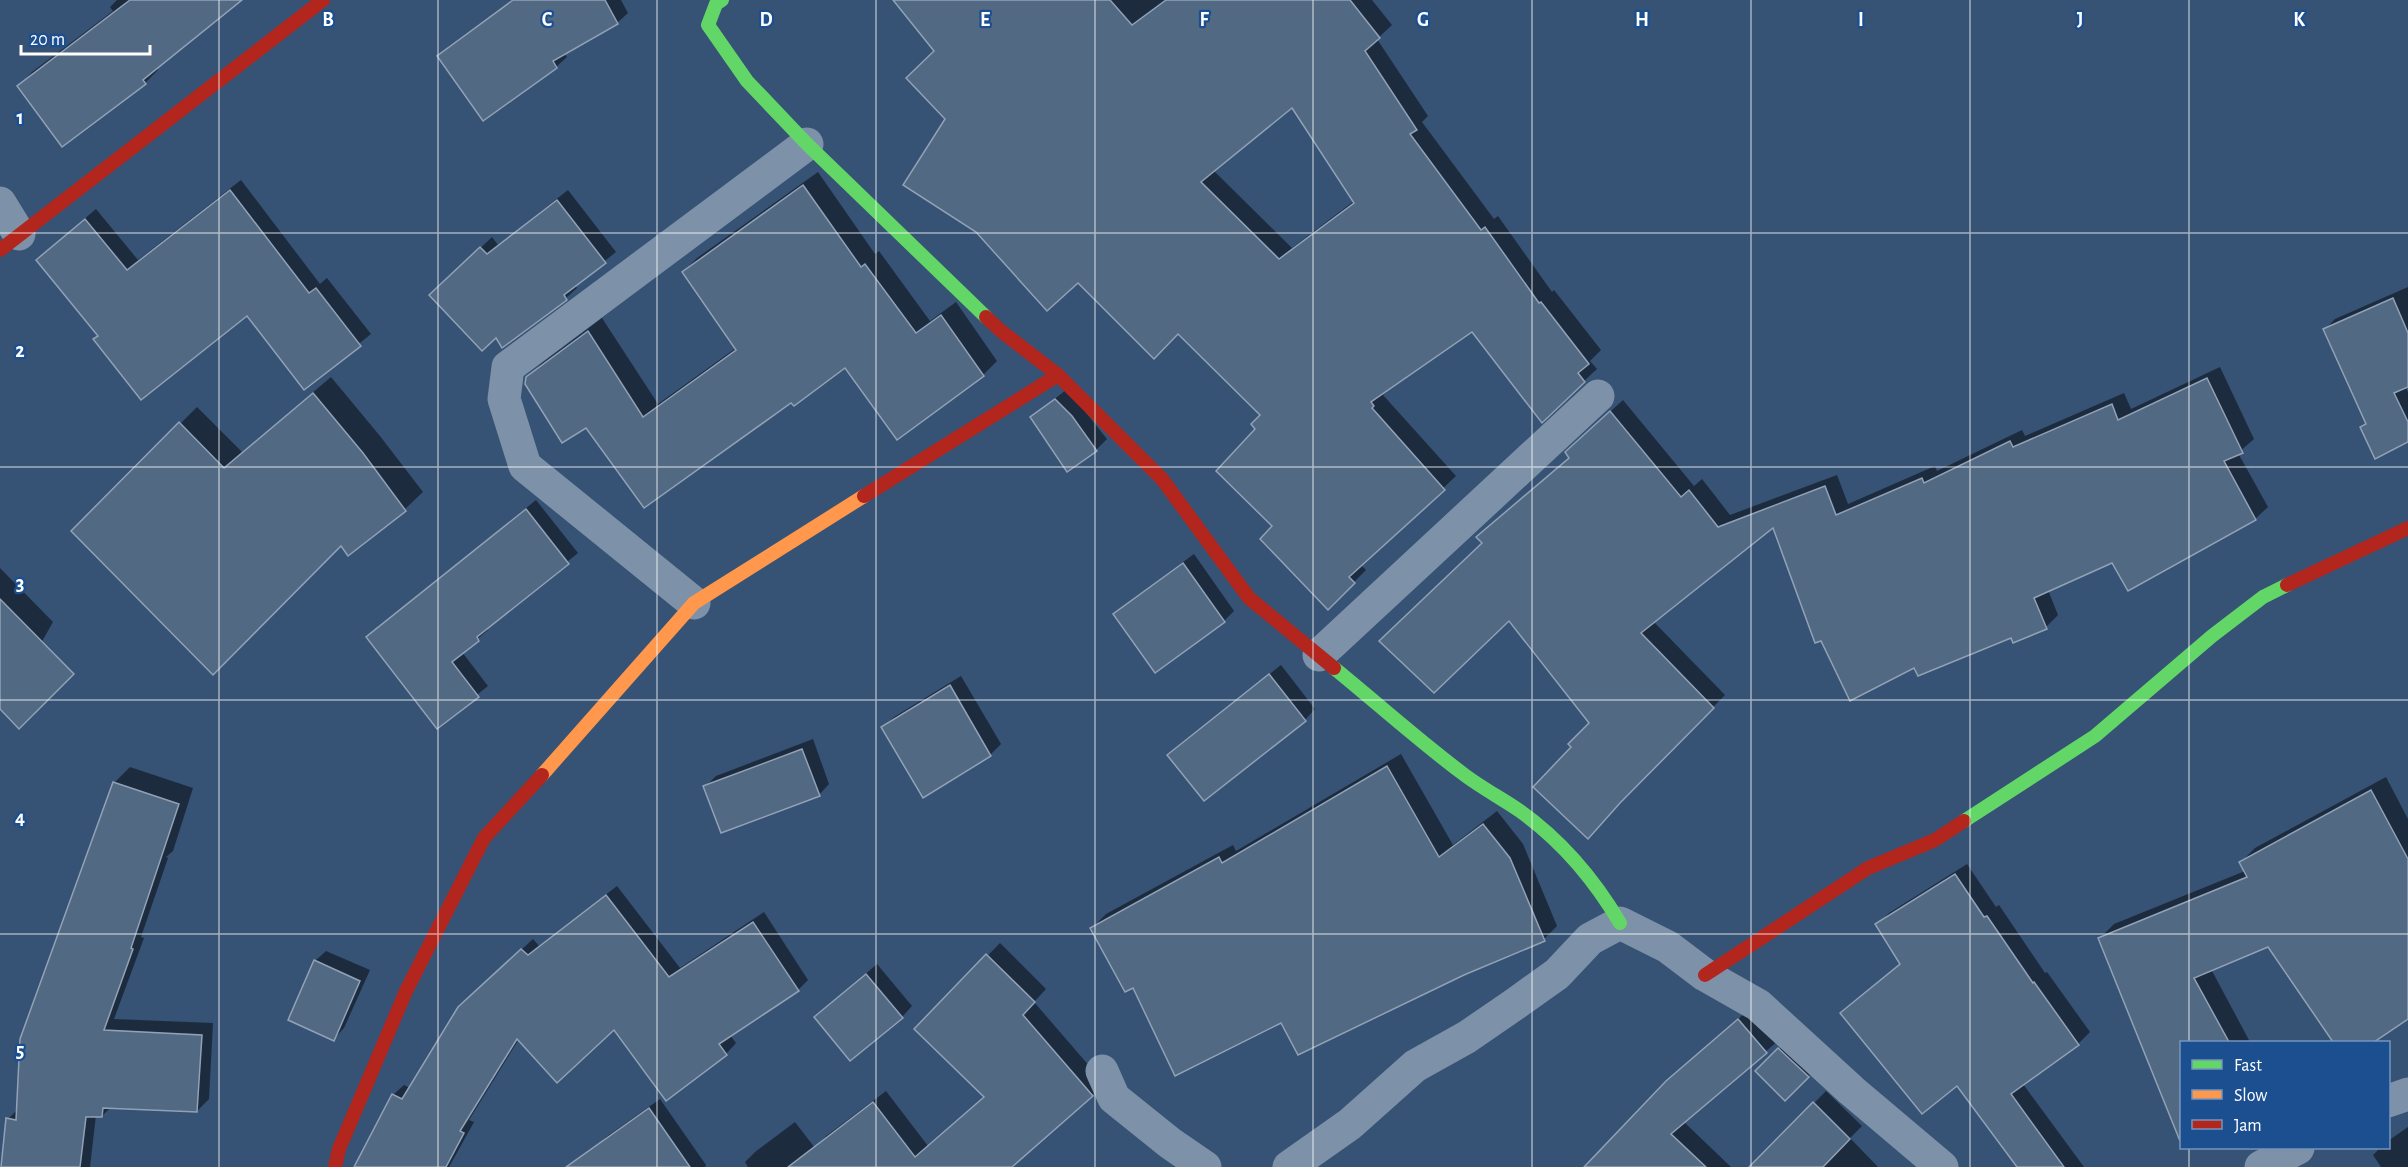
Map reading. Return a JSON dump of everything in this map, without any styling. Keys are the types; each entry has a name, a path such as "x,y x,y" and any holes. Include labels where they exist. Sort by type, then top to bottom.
{"street":[{"path":"0,203 10,242 322,0"},
{"path":"722,0 716,4 708,25 747,81 807,144 947,276 1001,331 1058,375 1162,479 1249,598 1401,726 1464,775 1521,812 1568,851 1602,893 1620,923 1668,947 1705,975 1758,1005 1852,1091 1942,1167"},
{"path":"694,603 525,466 504,399 508,367 807,144"},
{"path":"336,1167 339,1149 406,991 484,838 591,722 694,603 1058,375"},
{"path":"1319,655 1598,396"},
{"path":"1705,975 1868,868 1935,840 2095,736 2212,636 2263,597 2408,528"},
{"path":"1289,1167 1350,1124 1415,1066 1467,1037 1515,1004 1557,974 1590,939 1620,923"},
{"path":"1102,1071 1114,1098 1170,1143 1205,1167"},
{"path":"2390,1100 2408,1094"},
{"path":"2261,1167 2296,1149"}],"building":[{"path":"130,0 242,0 143,80 146,84 62,147 17,86"},
{"path":"513,0 605,0 618,24 553,61 557,68 483,121 437,56"},
{"path":"893,0 1110,0 1132,25 1166,0 1350,0 1380,38 1365,51 1417,130 1410,134 1481,230 1485,227 1539,303 1541,302 1589,364 1578,373 1585,382 1542,423 1472,332 1371,402 1374,406 1372,408 1445,490 1349,577 1355,583 1328,610 1260,539 1272,526 1216,471 1255,429 1251,424 1260,415 1178,334 1154,359 1078,283 1047,311 976,232 903,185 945,119 906,78 934,51","holes":["1292,108 1354,203 1279,259 1201,182"]},
{"path":"803,185 861,267 865,264 916,333 941,315 984,376 897,440 845,368 794,406 791,403 644,508 586,428 562,443 525,384 526,377 588,331 643,417 736,350 682,272"},
{"path":"230,190 309,293 316,288 361,346 304,390 247,316 141,400 93,339 98,336 36,260 85,219 127,270"},
{"path":"557,200 606,263 564,295 567,300 502,348 496,338 482,351 429,295 480,247 487,254"},
{"path":"2393,298 2408,333 2408,387 2394,393 2408,422 2408,442 2375,459 2360,427 2366,424 2323,329"},
{"path":"2207,378 2243,453 2224,461 2256,520 2128,591 2112,563 2034,598 2047,629 2013,643 2011,638 1918,676 1914,668 1850,701 1821,641 1815,643 1773,528 1641,633 1714,708 1620,803 1588,839 1533,787 1571,747 1568,744 1589,723 1509,621 1434,693 1379,641 1482,543 1476,537 1569,458 1565,452 1610,411 1681,497 1689,490 1718,527 1825,486 1836,515 1922,478 1924,483 2010,441 2013,447 2112,404 2118,420"},
{"path":"313,393 363,453 406,511 348,556 341,546 213,675 71,531 179,422 224,468"},
{"path":"1055,399 1072,416 1097,451 1067,472 1030,417"},
{"path":"526,509 569,564 477,637 479,641 452,662 479,697 437,729 366,637"},
{"path":"1183,563 1225,622 1155,673 1113,614"},
{"path":"0,599 74,674 19,729 0,709"},
{"path":"1269,674 1306,721 1204,801 1167,755"},
{"path":"950,685 991,756 923,798 881,727"},
{"path":"802,749 820,796 721,833 703,786"},
{"path":"1387,766 1439,857 1483,824 1510,858 1545,941 1464,975 1298,1055 1281,1023 1175,1076 1133,988 1125,992 1090,928 1219,857 1222,863"},
{"path":"113,782 179,804 131,948 133,949 104,1030 202,1035 197,1112 103,1108 102,1117 86,1117 80,1167 1,1167 6,1118 16,1120 20,1039"},
{"path":"2371,790 2408,859 2408,1019 2375,1041 2332,1041 2268,947 2194,978 2228,1041 2180,1041 2180,1141 2098,938 2247,877 2239,862"},
{"path":"1955,874 2079,1045 2011,1094 2064,1167 2017,1167 1957,1086 1922,1114 1840,1013 1900,964 1875,924"},
{"path":"606,895 669,977 753,922 799,991 719,1044 727,1055 666,1101 614,1030 557,1083 517,1039 460,1131 464,1133 446,1167 354,1167 392,1094 402,1099 458,1007 521,949 528,955"},
{"path":"986,954 1035,1002 1023,1015 1093,1096 1012,1167 788,1167 873,1102 915,1157 984,1097 914,1029"},
{"path":"314,960 360,981 334,1041 288,1020"},
{"path":"866,974 903,1018 850,1061 814,1017"},
{"path":"1738,1019 1767,1053 1671,1134 1706,1167 1584,1167 1666,1081"},
{"path":"1778,1048 1809,1077 1785,1101 1755,1071"},
{"path":"1813,1102 1850,1139 1823,1167 1749,1167"},
{"path":"649,1108 690,1167 566,1167"}],"traffic: fast":[{"path":"722,0 716,4 708,25 747,81 807,144 986,317"},
{"path":"1964,821 2095,736 2212,636 2263,597 2287,585"},
{"path":"1334,668 1446,760 1476,783 1520,811 1550,835 1588,876 1620,923"}],"traffic: slow":[{"path":"542,775 694,603 864,496"}],"traffic: jam":[{"path":"0,250 323,0"},
{"path":"986,317 1058,375 1162,479 1249,598 1334,668"},
{"path":"864,496 1058,375"},
{"path":"2287,585 2408,528"},
{"path":"335,1167 339,1149 406,991 484,838 542,775"},
{"path":"1705,975 1868,868 1935,840 1964,821"}]}
